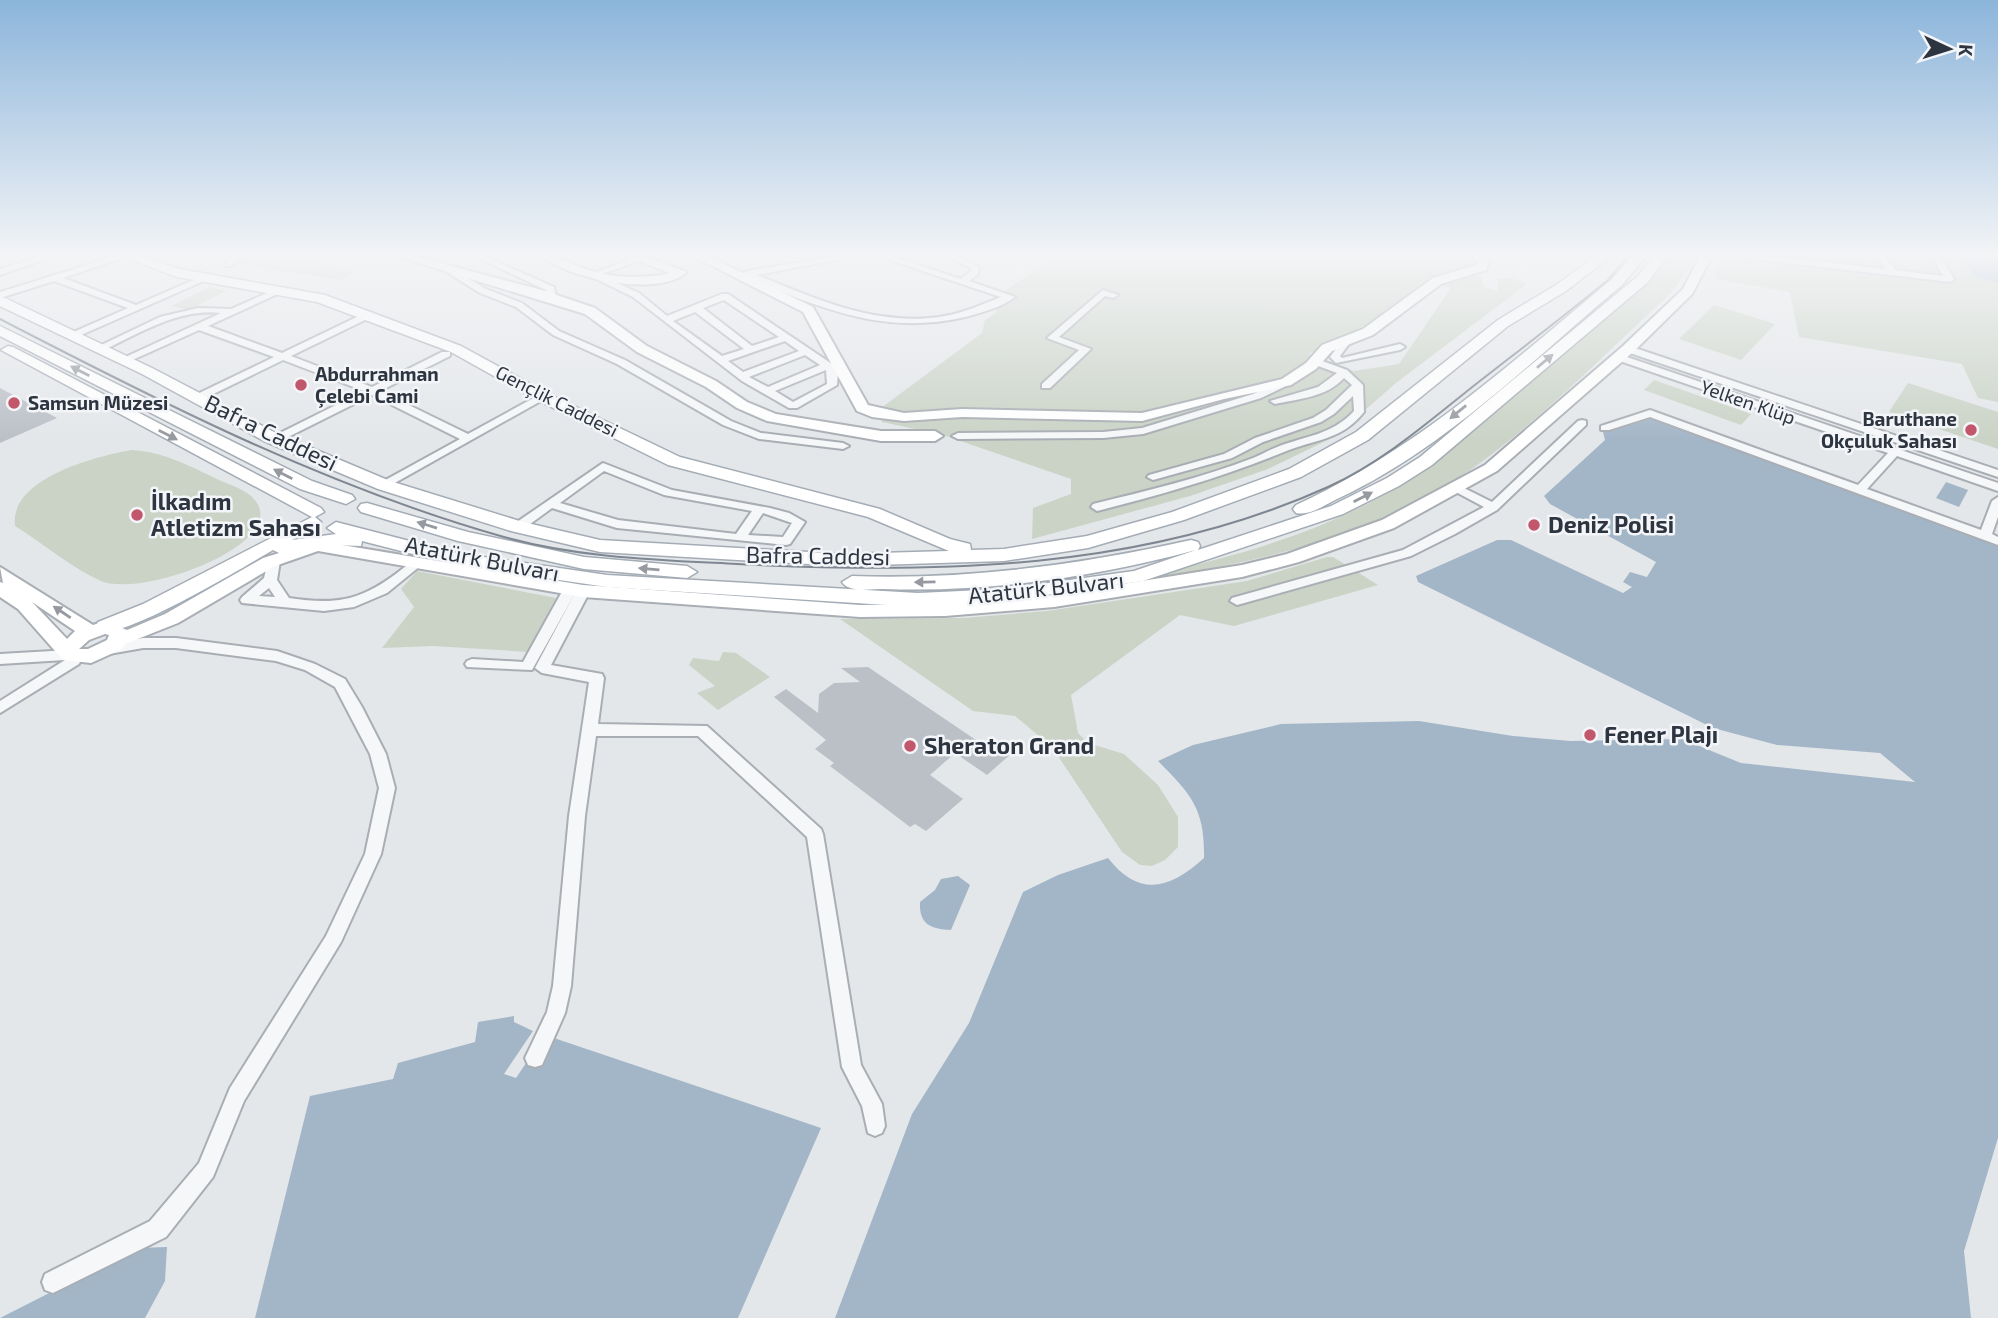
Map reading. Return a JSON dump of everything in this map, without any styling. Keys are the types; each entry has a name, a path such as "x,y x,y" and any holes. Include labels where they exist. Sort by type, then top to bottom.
{"main road":[{"name":"Bafra Caddesi","path":"34,318 124,360 276,439 384,485 518,527 600,545 843,560 1004,555 1088,542 1178,516 1295,473 1362,436 1512,318"},
{"name":"Gençlik Caddesi","path":"362,318 446,354 674,461 874,513 945,544 984,551"},
{"name":"Gençlik Caddesi","path":"372,318 456,349 539,398 672,464 867,515 948,555"},
{"name":"Bafra Caddesi","path":"984,551 1048,544 1151,519 1252,482 1321,452 1357,432 1502,318"},
{"name":"Atatürk Bulvarı","path":"0,330 306,485 346,499 362,500 367,508 465,537 584,563 865,583 965,582 1121,563 1252,528 1310,506 1369,476 1413,448 1574,318"},
{"name":"Atatürk Bulvarı","path":"0,345 321,523 456,559 607,581 918,600 1005,595 1136,577 1337,510 1393,482 1426,461 1597,318"},
{"path":"108,636 277,554 321,523 328,503 346,499"},
{"path":"108,636 150,609 321,523 354,522 367,508"},
{"path":"277,554 332,539 456,559"}],"street":[{"path":"72,336 115,318"},
{"path":"98,349 170,318"},
{"path":"124,360 220,318"},
{"path":"197,398 362,318"},
{"path":"536,318 556,333 621,362 727,423 759,436 843,446"},
{"path":"599,318 642,349 756,412 772,418 881,436 936,436"},
{"path":"663,318 742,376 793,406 832,385 834,379 828,366 756,318"},
{"path":"666,320 672,318"},
{"path":"709,318 750,349"},
{"path":"811,318 862,408 872,414 904,417 962,413 1127,419 1286,382"},
{"path":"866,318 883,322 958,318"},
{"path":"1046,386 1086,349 1052,338 1075,318"},
{"path":"958,436 1133,432 1257,396 1286,382 1327,348 1368,332 1388,318"},
{"path":"412,562 413,567 384,592 338,608 247,600 270,580 277,554 318,546 577,590 860,611 945,610 1054,601 1242,571 1293,558 1388,524 1458,489 1491,468 1623,353 1660,318"},
{"path":"200,327 373,392 467,438"},
{"path":"721,359 786,338"},
{"path":"1347,340 1335,357 1340,361 1399,347"},
{"path":"742,376 807,351"},
{"path":"1623,353 1998,474"},
{"name":"Yelken Klüp","path":"1623,353 1998,487"},
{"path":"276,439 446,354"},
{"path":"1097,507 1179,486 1337,432 1359,412 1358,385 1343,372 1314,361"},
{"path":"767,391 828,366"},
{"path":"1275,401 1310,393 1338,380 1343,372"},
{"path":"1153,477 1228,456 1259,440 1317,420 1330,412 1358,385"},
{"path":"384,485 539,398"},
{"path":"1605,428 1650,413 1992,538 1998,501"},
{"path":"1237,601 1407,553 1493,507 1582,423"},
{"path":"1860,490 1895,452"},
{"path":"518,527 603,466 678,495 786,515 799,522 786,541 739,538 617,524 552,504"},
{"path":"1458,489 1493,507"},
{"path":"739,538 758,510"},
{"path":"0,573 108,636"},
{"path":"270,580 285,602"},
{"path":"0,588 24,605 75,661 0,708"},
{"path":"535,668 577,590"},
{"path":"0,659 92,656 108,636"},
{"path":"53,1282 158,1229 206,1170 237,1094 332,942 362,879 373,854 387,788 378,754 340,683 310,667 277,656 176,643 143,643 108,636 76,639 71,655"},
{"path":"472,664 535,668 597,678 577,816 562,986 556,1013 535,1058"},
{"path":"590,730 702,730 815,834 852,1067 872,1104 875,1126"}],"shaded area":[{"path":"989,318 1381,318 1309,354 1354,371 1399,364 1431,318 1483,318 1396,383 1334,437 1268,469 1190,496 1032,539 1033,508 1071,494 1071,479 943,435 882,422 877,411 982,333 985,320"},
{"path":"1608,318 1645,318 1554,402 1480,463 1412,504 1338,535 1262,558 1184,573 1177,577 1045,597 855,606 1066,587 1208,562 1276,542 1341,516 1403,484 1458,444"},
{"path":"1701,318 1754,318 1775,324 1741,360 1679,339"},
{"path":"1795,318 1998,318 1998,402 1978,398 1962,364 1799,337"},
{"path":"1654,380 1751,414 1741,425 1644,390"},
{"name":"Baruthane Okçuluk Sahası","path":"1908,383 1998,412 1998,449 1889,412"},
{"name":"İlkadım Atletizm Sahası","path":"132,450 174,459 247,493 260,513 254,530 236,547 210,562 149,582 122,584 101,581 90,576 15,526 17,509 26,495 40,482 78,464"},
{"path":"1333,557 1378,585 1234,626 1180,615 1071,695 1078,733 1088,743 1124,754 1158,785 1178,817 1178,847 1165,860 1152,866 1140,865 1122,852 1052,747 1015,716 973,711 840,619 964,618 1047,611 1247,581"},
{"path":"417,571 556,598 528,652 433,646 382,648 414,607 401,589"},
{"path":"723,652 736,653 770,677 718,710 697,693 715,686 689,665 693,658 719,661"}],"water":[{"path":"1651,416 1998,543 1998,1138 1964,1251 1971,1318 835,1318 912,1114 969,1023 1023,892 1058,875 1108,858 1132,880 1156,885 1180,876 1204,858 1199,814 1187,793 1158,761 1193,745 1281,724 1419,721 1513,736 1571,741 1682,739 1741,763 1915,782 1880,753 1777,745 1713,728 1418,582 1416,576 1497,540 1511,540 1623,593 1632,587 1623,582 1630,572 1647,577 1656,562 1550,504 1544,496 1605,440 1603,432"},
{"path":"1946,482 1968,490 1959,507 1936,498"},
{"path":"958,876 970,885 951,930 932,927 921,916 920,902 935,890 941,879"},
{"path":"514,1016 514,1022 533,1031 504,1074 516,1078 545,1035 821,1128 738,1318 255,1318 310,1096 393,1079 398,1063 475,1042 478,1022"},
{"path":"167,1247 165,1281 145,1318 0,1318 138,1248"}],"building":[{"name":"Samsun Müzesi","path":"0,388 57,418 0,443"},
{"name":"Sheraton Grand","path":"868,667 976,740 992,741 1012,753 987,775 955,753 930,775 963,799 926,831 915,824 910,827 830,766 834,763 815,749 826,740 774,697 786,689 818,713 819,694 834,683 860,682 841,668"}],"tram line":[{"path":"0,319 246,441 373,494 504,537 561,550 649,559 888,568 1038,561 1112,551 1185,536 1257,515 1328,487 1385,455 1561,318"}],"place":[{"name":"Abdurrahman Çelebi Cami","path":"301,385"},
{"name":"Samsun Müzesi","path":"14,403"},
{"name":"Baruthane Okçuluk Sahası","path":"1971,430"},
{"name":"İlkadım Atletizm Sahası","path":"137,515"},
{"name":"Deniz Polisi","path":"1534,525"},
{"name":"Fener Plajı","path":"1590,735"},
{"name":"Sheraton Grand","path":"910,746"}]}
